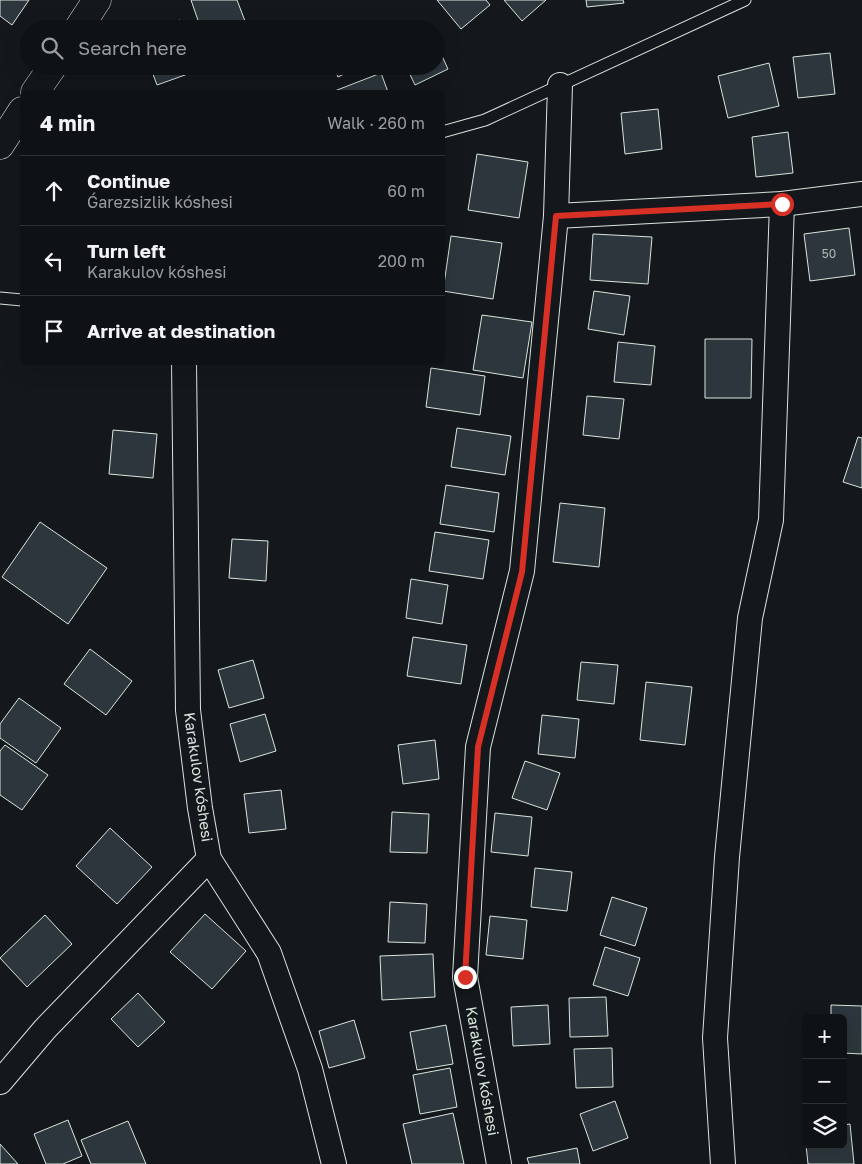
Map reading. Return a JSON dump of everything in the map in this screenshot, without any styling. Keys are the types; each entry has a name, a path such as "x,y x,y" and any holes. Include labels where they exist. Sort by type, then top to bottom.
{"street":[{"path":"84,20 97,0"},
{"path":"36,90 47,75"},
{"name":"Karakulov kóshesi","path":"499,1164 465,977 478,747 522,572 556,216 560,85"},
{"path":"0,145 20,114"},
{"path":"556,216 782,204 862,194"},
{"path":"723,1164 715,1038 727,857 750,618 771,520 782,204"},
{"name":"Karakulov kóshesi","path":"184,365 188,710 200,808 209,859 269,953 310,1069 334,1164"},
{"path":"0,1082 45,1029 209,859"}],"lane":[{"path":"445,131 485,120 745,0"},
{"path":"0,298 20,300"}],"building":[{"path":"0,0 29,0 12,25 0,16"},
{"path":"191,0 237,0 245,20 198,20"},
{"path":"437,0 486,0 490,5 461,29"},
{"path":"504,0 546,0 522,21"},
{"path":"586,0 623,0 624,3 587,7"},
{"path":"830,53 835,94 798,98 793,57"},
{"path":"769,63 779,106 728,118 718,76"},
{"path":"153,75 185,75 157,85"},
{"path":"376,75 382,75 387,90 337,90"},
{"path":"410,75 436,75 415,85"},
{"path":"658,109 662,149 625,154 621,113"},
{"path":"788,132 793,173 756,177 752,137"},
{"path":"477,154 528,162 519,218 468,210"},
{"path":"849,228 855,275 810,281 804,234"},
{"path":"593,234 652,237 648,284 590,280"},
{"path":"451,236 502,243 493,299 445,291 445,277"},
{"path":"594,291 630,296 624,335 588,329"},
{"path":"482,315 532,322 523,378 473,370"},
{"path":"705,339 752,339 751,398 705,398"},
{"path":"618,342 655,346 651,385 614,382"},
{"path":"431,368 485,376 480,415 426,407"},
{"path":"587,396 624,399 619,439 583,435"},
{"path":"457,428 511,436 505,475 451,467"},
{"path":"113,430 157,434 153,478 109,474"},
{"path":"858,437 862,438 862,488 843,482"},
{"path":"446,485 499,493 494,532 440,524"},
{"path":"560,503 605,508 599,567 553,562"},
{"path":"40,522 107,568 68,624 2,577"},
{"path":"435,532 489,540 483,579 429,571"},
{"path":"232,539 268,541 266,581 229,578"},
{"path":"411,579 448,585 442,624 406,618"},
{"path":"413,637 467,645 461,684 407,676"},
{"path":"90,649 132,681 106,715 64,684"},
{"path":"253,660 264,698 229,708 218,670"},
{"path":"581,662 618,665 614,704 577,700"},
{"path":"646,682 692,687 685,745 640,740"},
{"path":"19,698 61,728 36,763 0,738 0,724"},
{"path":"265,714 276,751 240,762 230,724"},
{"path":"542,715 579,719 575,758 538,754"},
{"path":"435,740 439,779 403,784 398,745"},
{"path":"5,745 48,775 22,810 0,795 0,751"},
{"path":"525,761 560,773 547,810 512,798"},
{"path":"281,790 286,829 249,833 244,794"},
{"path":"392,812 429,814 427,853 390,852"},
{"path":"495,813 532,817 528,856 491,852"},
{"path":"110,828 152,867 117,904 76,866"},
{"path":"535,868 572,872 567,911 531,907"},
{"path":"612,897 647,908 635,946 600,935"},
{"path":"390,902 427,904 425,943 388,942"},
{"path":"205,914 246,951 212,989 170,952"},
{"path":"45,915 72,944 27,987 0,958"},
{"path":"490,916 527,920 523,959 486,955"},
{"path":"605,947 640,958 628,996 593,985"},
{"path":"433,954 435,997 382,1000 380,956"},
{"path":"138,993 165,1022 138,1047 111,1019"},
{"path":"606,997 608,1036 570,1037 569,998"},
{"path":"548,1005 550,1044 513,1046 511,1007"},
{"path":"831,1005 862,1006 862,1054 847,1053 847,1014 831,1014"},
{"path":"354,1020 365,1058 329,1068 319,1031"},
{"path":"446,1025 453,1064 417,1070 410,1032"},
{"path":"612,1048 613,1087 576,1088 574,1049"},
{"path":"450,1068 457,1107 420,1114 413,1075"},
{"path":"615,1101 628,1138 593,1151 580,1114"},
{"path":"453,1113 464,1164 412,1164 403,1124"},
{"path":"68,1120 82,1156 63,1164 46,1164 34,1134"},
{"path":"128,1121 146,1164 91,1164 81,1140"},
{"path":"847,1124 850,1124 854,1164 808,1164 806,1149 847,1149"},
{"path":"0,1144 18,1164 0,1164"},
{"path":"577,1148 580,1164 529,1164 527,1158"}],"route":[{"path":"465,977 478,747 522,572 556,216 782,204"}]}
